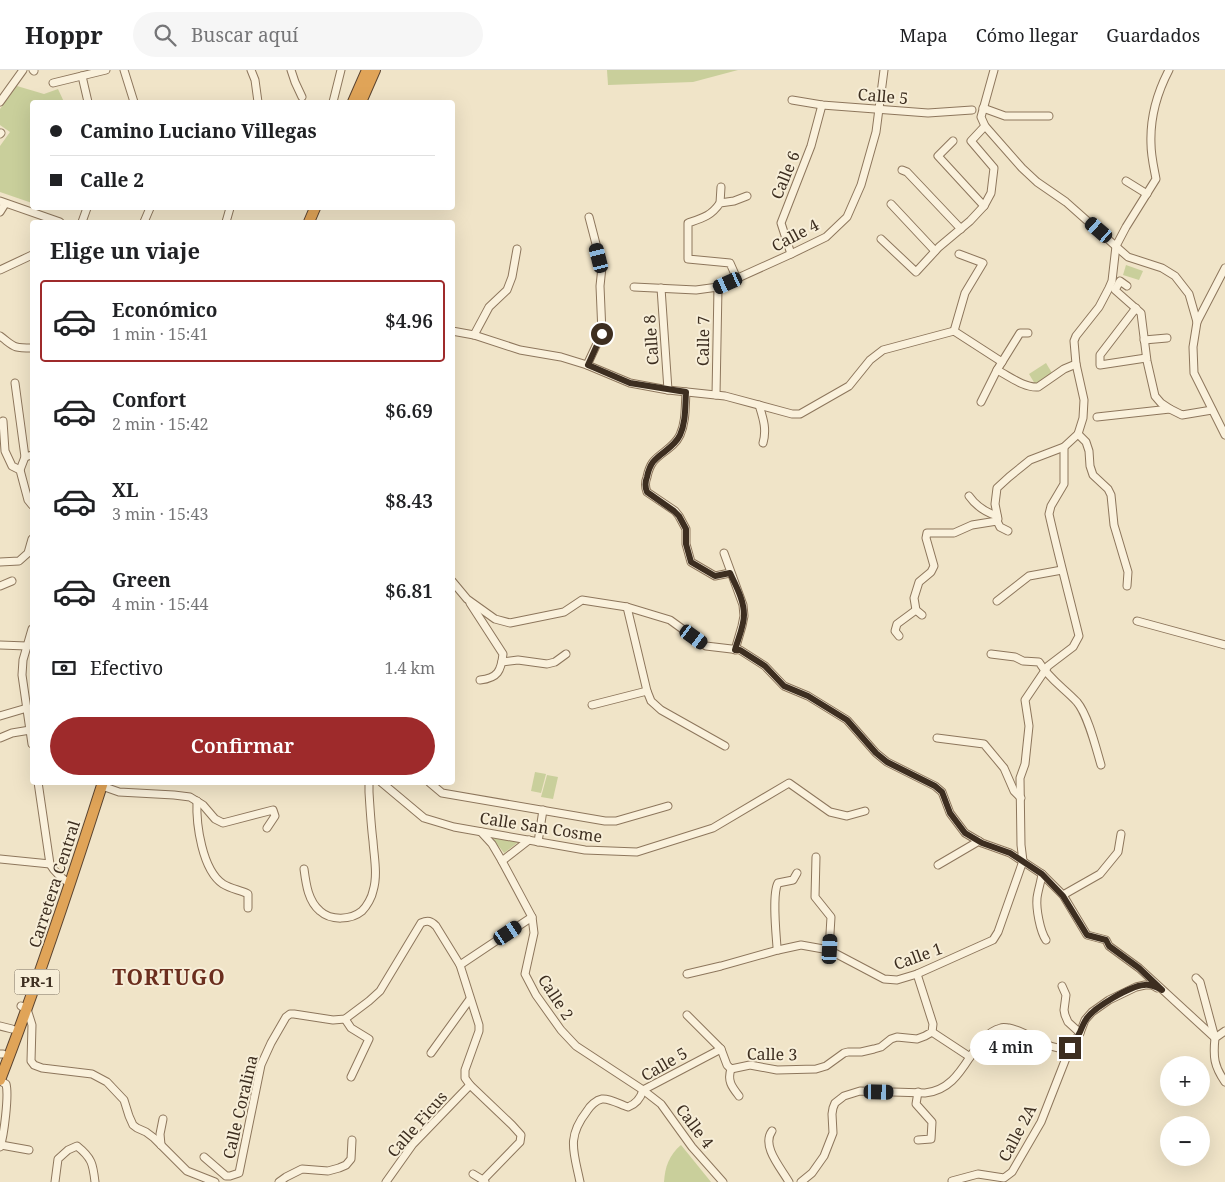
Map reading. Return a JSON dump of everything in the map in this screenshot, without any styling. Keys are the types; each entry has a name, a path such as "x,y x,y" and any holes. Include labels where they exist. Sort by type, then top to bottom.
{"highway":[{"path":"354,100 367,70"},
{"path":"362,100 375,70"},
{"name":"Carretera Central","path":"0,1080 100,785"},
{"name":"Carretera Central","path":"1,1057 12,1029 24,1008"}],"street":[{"path":"0,102 22,70"},
{"path":"53,83 106,70"},
{"path":"124,70 133,100"},
{"path":"251,70 255,80 258,100"},
{"path":"291,70 294,82 302,98"},
{"path":"334,100 341,70"},
{"name":"Calle 4","path":"634,287 696,290 718,287 826,236 847,218 861,185 876,132 884,70"},
{"path":"994,70 981,117 984,126 1037,182 1066,202 1128,257 1162,268 1175,276 1189,294 1196,322 1193,347 1194,373 1225,435"},
{"path":"1008,531 1000,527 997,518 994,504 996,488 1030,460 1064,447 1078,434 1083,418 1084,400 1076,364 1074,341 1099,307 1109,288 1112,281 1116,246 1156,179 1151,145 1153,111 1169,70"},
{"path":"82,76 88,100"},
{"name":"Calle 5","path":"792,100 822,105 928,113 972,110"},
{"name":"Calle 6","path":"791,254 781,223 811,146 822,105"},
{"path":"983,108 1005,116 1049,116"},
{"path":"881,239 916,272 934,252 970,222 984,206 991,193 994,168 971,141 984,126"},
{"path":"952,141 938,156 984,206"},
{"path":"902,170 907,172 960,229"},
{"path":"1126,182 1147,194"},
{"path":"721,187 720,203 714,212 688,223 688,259 730,263 737,278"},
{"path":"720,203 734,201 747,196"},
{"path":"0,212 2,203 47,220"},
{"path":"891,204 934,252"},
{"path":"588,365 602,334 600,286 602,267 589,217"},
{"path":"474,335 489,307 507,290 512,277 517,249"},
{"path":"954,331 965,294 984,263 959,254"},
{"path":"0,270 30,256"},
{"path":"1196,322 1225,268"},
{"path":"1127,286 1120,281 1115,290 1141,313 1146,358 1155,396 1161,403 1182,415 1212,410"},
{"name":"Calle 7","path":"716,396 718,287"},
{"name":"Calle 8","path":"661,288 668,390"},
{"path":"1136,308 1100,355 1100,365 1146,358"},
{"path":"455,332 474,335 520,350 561,357 588,365 630,383 668,390 725,396 792,414 800,414 849,386 870,360 883,350 954,331 1002,362"},
{"path":"981,402 997,370 1020,333 1028,333"},
{"path":"0,336 17,348 30,348"},
{"path":"1144,340 1167,338"},
{"path":"997,370 1026,385 1038,387 1064,368 1076,364"},
{"path":"15,383 29,456 20,470 30,502"},
{"path":"686,392 684,422 680,436 668,450 653,461 646,479 646,490 679,516 686,529 686,544 691,562 715,576 730,573"},
{"path":"759,405 765,428 763,443"},
{"path":"1097,417 1170,409"},
{"path":"3,421 6,451 12,466 20,470"},
{"path":"1078,434 1086,442 1093,474 1108,489 1111,495 1114,526 1128,572 1127,586"},
{"path":"1022,861 1020,778 1026,764 1029,726 1026,700 1048,666 1073,647 1079,636 1049,514 1050,506 1064,484 1064,447"},
{"path":"969,496 973,502 997,518"},
{"path":"899,636 895,631 897,624 919,612 914,598 919,582 931,572 934,566 926,538 927,533 954,533 972,525 997,518"},
{"path":"0,562 19,561 28,553 30,546"},
{"path":"724,553 743,605 744,616 735,650"},
{"path":"997,601 1029,576 1062,570"},
{"path":"0,586 12,581"},
{"path":"455,585 467,599 503,654 498,673 491,679 480,680"},
{"path":"467,599 495,619 510,623 564,612 582,600 627,607 670,620 706,646 740,650 765,666 784,686 808,696 847,720 876,753 887,762 935,786 942,792 950,813 965,833 979,841 1010,853 1042,874 1063,896 1087,935 1106,940 1109,946 1139,968 1215,1038"},
{"path":"627,607 651,702 661,710 725,746"},
{"path":"1137,621 1225,645"},
{"path":"0,738 12,733 30,730 30,717 22,675 23,660 30,636"},
{"path":"0,645 27,646"},
{"path":"502,662 518,660 547,664 555,662 566,654"},
{"path":"991,654 1015,657 1022,661 1039,662 1045,671 1078,704 1088,724 1101,765"},
{"path":"592,705 647,691"},
{"path":"0,716 27,708"},
{"path":"937,738 984,744 1004,768 1014,791 1021,798"},
{"name":"Calle San Cosme","path":"385,785 424,818 454,827 585,850 637,852 713,828 789,783 830,812 847,816 865,812"},
{"path":"38,785 50,864 54,871 67,882"},
{"path":"102,785 119,792 190,797 203,805 214,819 223,823 273,810 275,816 267,828"},
{"path":"304,869 307,890 319,911 327,916 338,919 352,916 363,910 373,892 376,877 369,785"},
{"path":"433,785 442,793 601,820 616,821 668,806"},
{"path":"197,801 200,841 211,872 223,884 248,894 248,908"},
{"path":"538,842 543,810"},
{"name":"Calle 2","path":"481,832 492,844 532,916 534,933 525,974 536,995 561,1030 576,1046 643,1090"},
{"path":"1063,896 1100,874 1118,852 1121,834"},
{"path":"502,861 529,840"},
{"path":"938,865 979,841"},
{"path":"816,856 815,897 831,917 830,950"},
{"path":"0,859 50,864"},
{"name":"Calle 1","path":"687,974 801,945 830,950 884,979 897,980 916,974 993,940 998,932 1022,861"},
{"path":"778,950 774,900 776,888 778,883 793,880 797,873"},
{"path":"1042,874 1037,899 1040,925 1046,940"},
{"path":"460,965 532,916"},
{"path":"351,1077 369,1039 351,1028 345,1019 380,991 421,923 430,921 436,926 460,965 479,1025 479,1031 465,1078 521,1135 520,1142 484,1181 473,1174"},
{"path":"916,974 934,1024 932,1032 970,1057"},
{"path":"1196,978 1200,982 1215,1038 1214,1054 1218,1072 1225,1082"},
{"path":"801,1182 812,1173 824,1156 832,1133 833,1108 835,1103 844,1096 860,1091 925,1093 941,1090 958,1075 985,1036 1002,1028 1018,1030 1049,1047 1062,1050 1070,1048 1080,1033 1085,1020 1092,1012 1109,1000 1136,986 1152,985 1162,990"},
{"path":"1062,986 1066,995 1065,1015 1068,1022 1080,1033"},
{"path":"431,1053 470,999"},
{"path":"24,1008 32,1025 31,1061 34,1065 92,1074 106,1082 124,1100 137,1128 146,1132 187,1171 215,1182"},
{"name":"Calle Coralina","path":"204,1157 226,1176 239,1173 261,1065 286,1017 294,1014 333,1020 345,1019"},
{"name":"Calle 3","path":"687,1015 721,1049 727,1065 731,1069 750,1065 777,1070 816,1069 826,1066 844,1053 861,1052 881,1047 891,1039 917,1040 932,1032"},
{"path":"0,1026 12,1029"},
{"path":"1215,1038 1225,1031"},
{"name":"Calle 2A","path":"952,1181 978,1174 1004,1178 1012,1172 1041,1122 1070,1048"},
{"name":"Calle 5","path":"580,1182 572,1147 574,1133 578,1122 592,1105 602,1099 628,1107 633,1105 641,1096 643,1090 721,1049"},
{"path":"731,1069 729,1082 739,1096"},
{"path":"0,1080 6,1084 7,1092 6,1116 1,1146 29,1150"},
{"name":"Calle Ficus","path":"386,1182 413,1144 470,1085"},
{"name":"Calle 4","path":"643,1090 661,1104 692,1147 723,1182"},
{"path":"918,1092 916,1104 932,1122 931,1139 918,1140"},
{"path":"162,1146 160,1134 163,1119"},
{"path":"772,1131 769,1136 769,1148 789,1182"},
{"path":"279,1182 302,1169 328,1171 346,1165 351,1159 352,1140"},
{"path":"54,1182 58,1159 68,1150 77,1146 90,1159 95,1182"}],"green space":[{"path":"607,70 738,70 693,82 608,85"},
{"path":"17,86 44,94 58,89 63,100 30,100 30,202 0,192 0,146 10,132 0,125 0,109"},
{"path":"1126,265 1143,271 1139,280 1123,275"},
{"path":"1046,363 1052,373 1035,384 1029,374"},
{"path":"535,772 546,774 541,793 531,791"},
{"path":"547,775 558,777 553,799 541,797"},
{"path":"490,835 521,840 504,853"},
{"path":"681,1145 711,1182 664,1182 668,1162"}],"district":[{"name":"TORTUGO","path":"169,978"}],"route":[{"path":"602,334 588,365 630,383 686,392 684,422 680,436 668,450 653,461 645,486 647,492 679,516 686,529 686,544 691,562 715,576 730,573 743,605 744,616 735,650 740,650 765,666 784,686 808,696 847,720 876,753 887,762 935,786 942,792 950,813 965,833 982,843 1010,853 1042,874 1063,896 1087,935 1106,940 1109,946 1139,968 1162,990 1152,985 1136,986 1109,1000 1092,1012 1085,1020 1080,1033 1070,1048"}]}
